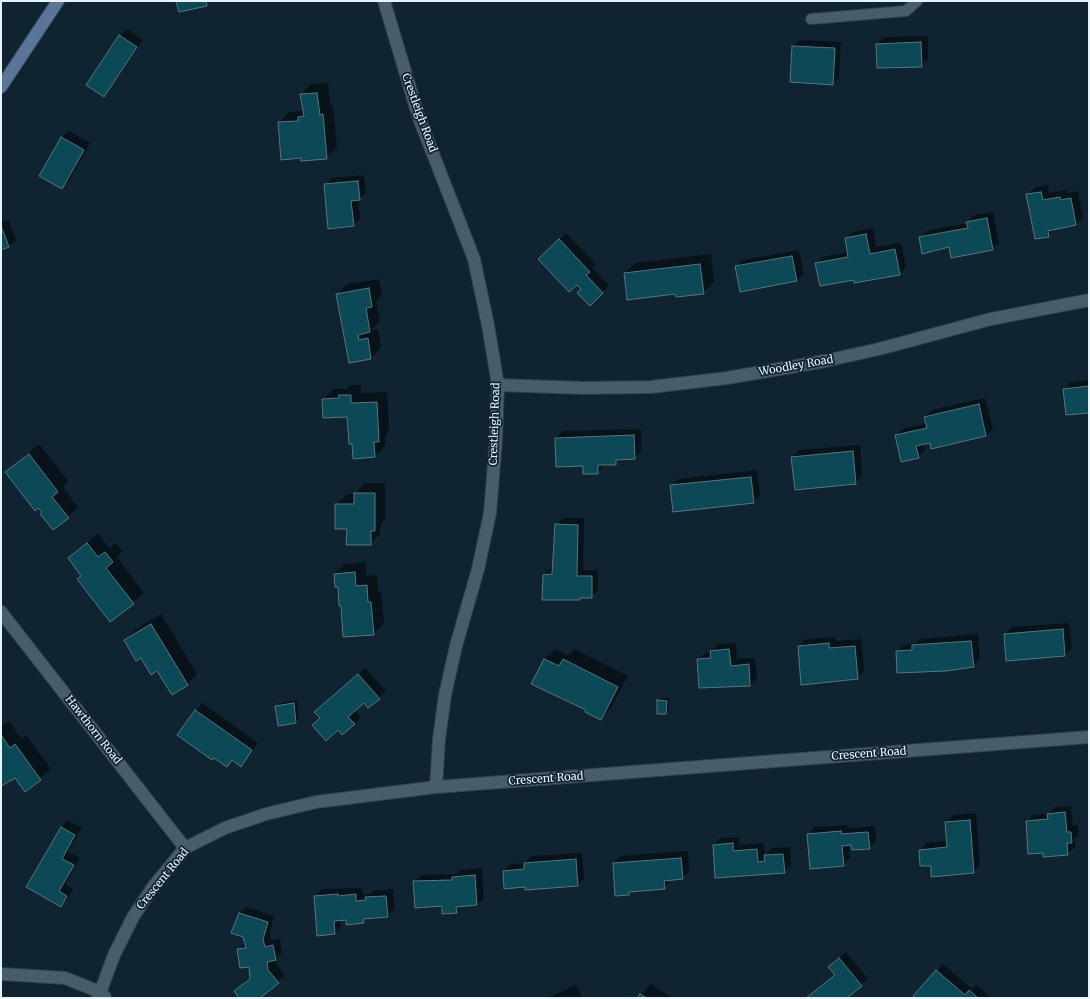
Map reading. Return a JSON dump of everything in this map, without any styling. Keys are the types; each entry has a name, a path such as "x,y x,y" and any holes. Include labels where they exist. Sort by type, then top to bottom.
{"street":[{"path":"1,87 58,1"},
{"name":"Crestleigh Road","path":"384,1 419,118 474,259 488,325 498,385 496,440 490,513 478,569 456,646 445,695 439,739 436,788"},
{"name":"Woodley Road","path":"498,385 583,388 644,387 727,378 825,361 879,349 991,319 1089,300"},
{"name":"Hawthorn Road","path":"1,612 185,848"},
{"name":"Crescent Road","path":"101,996 114,955 133,917 153,888 185,848 225,828 272,813 316,802 436,788 1089,737"},
{"path":"1,974 65,978 101,996"}],"lane":[{"path":"811,19 906,11 917,1"}],"building":[{"path":"176,1 206,1 207,6 179,12"},
{"path":"119,35 137,47 104,97 86,85"},
{"path":"921,42 922,67 877,68 876,44"},
{"path":"792,46 835,48 833,85 790,82"},
{"path":"317,93 320,115 323,114 327,159 301,161 301,158 281,160 278,122 298,121 298,117 304,116 300,94"},
{"path":"61,137 84,150 62,189 39,176"},
{"path":"358,181 360,200 351,201 354,226 328,229 324,184"},
{"path":"1041,192 1043,200 1060,197 1061,200 1071,198 1076,225 1048,231 1049,237 1035,239 1026,194"},
{"path":"987,218 993,250 951,258 949,247 922,254 919,237 968,228 966,222"},
{"path":"1,226 9,247 1,250"},
{"path":"866,234 870,254 895,249 900,275 854,283 854,280 820,286 815,263 848,257 845,238"},
{"path":"559,239 590,272 586,275 603,293 590,306 577,293 581,289 577,285 569,292 538,259"},
{"path":"792,256 797,281 740,292 735,266"},
{"path":"700,264 704,294 676,297 675,294 627,300 624,273"},
{"path":"369,288 372,307 366,308 370,332 358,335 359,340 368,338 371,359 349,363 336,294"},
{"path":"1089,386 1089,413 1066,415 1063,389"},
{"path":"339,395 351,395 351,403 377,402 379,442 374,442 375,457 353,459 352,444 349,444 347,417 323,418 322,399 339,398"},
{"path":"979,404 986,436 931,449 930,443 916,446 919,458 901,462 895,435 927,428 924,417"},
{"path":"634,435 635,459 616,460 616,465 598,465 598,474 583,474 583,466 556,467 555,438"},
{"path":"853,451 856,484 795,490 791,457"},
{"path":"29,454 58,492 52,497 69,518 53,530 40,514 42,512 38,508 35,511 5,472"},
{"path":"751,477 754,503 673,512 670,485"},
{"path":"354,493 375,493 375,531 371,531 371,545 346,545 347,529 335,529 335,504 354,504"},
{"path":"555,524 578,525 577,576 592,576 592,598 580,598 580,600 542,600 543,575 552,574"},
{"path":"87,543 98,557 105,552 113,562 106,568 134,604 110,622 77,579 81,576 68,558"},
{"path":"355,572 356,586 367,585 368,602 371,602 374,635 343,637 341,606 339,606 338,587 335,587 334,574"},
{"path":"151,624 188,685 172,695 157,671 151,675 141,658 136,661 124,640"},
{"path":"1063,629 1065,656 1006,661 1004,634"},
{"path":"971,641 974,667 946,671 897,673 896,651 912,650 912,645"},
{"path":"829,643 829,648 855,646 858,679 801,685 798,646"},
{"path":"729,649 731,666 749,664 750,686 699,688 697,659 711,658 710,651"},
{"path":"544,659 559,666 563,659 618,687 601,720 585,712 586,710 531,684"},
{"path":"358,674 380,699 368,708 364,703 348,717 355,724 342,735 338,730 326,741 312,725 320,718 314,712"},
{"path":"657,700 667,701 666,714 657,714"},
{"path":"294,703 296,723 278,726 275,706"},
{"path":"195,710 252,750 241,767 232,760 227,767 214,758 212,760 177,735"},
{"path":"1,735 10,748 15,744 41,780 25,792 15,778 1,786"},
{"path":"1065,812 1067,832 1071,832 1072,843 1067,843 1068,855 1043,857 1043,853 1028,854 1026,821 1048,819 1047,814"},
{"path":"970,820 974,873 931,877 931,866 920,866 919,850 947,847 945,822"},
{"path":"61,827 75,835 62,859 74,865 59,891 67,896 61,907 26,887"},
{"path":"841,831 841,834 868,832 870,849 852,850 851,845 842,846 844,866 810,869 807,834"},
{"path":"733,843 733,851 757,849 758,862 765,861 764,855 783,854 785,873 715,878 713,845"},
{"path":"681,858 683,879 664,881 665,889 629,892 629,895 615,896 613,863"},
{"path":"576,859 578,886 525,890 525,887 504,889 503,871 524,869 524,863"},
{"path":"475,875 477,905 456,907 457,913 442,914 442,906 415,908 413,881 452,880 452,877"},
{"path":"338,894 338,896 356,894 356,901 366,900 365,897 386,896 388,917 363,919 364,923 346,925 346,920 334,921 335,934 317,936 314,896"},
{"path":"239,913 268,922 263,939 265,947 273,945 276,960 267,962 268,970 279,983 260,998 239,998 234,991 250,979 249,967 240,968 237,949 246,948 243,937 231,933"},
{"path":"839,958 862,986 847,998 806,998 835,975 828,967"},
{"path":"936,970 965,995 969,990 978,998 915,998 913,996"},
{"path":"640,994 647,998 637,998"}]}
